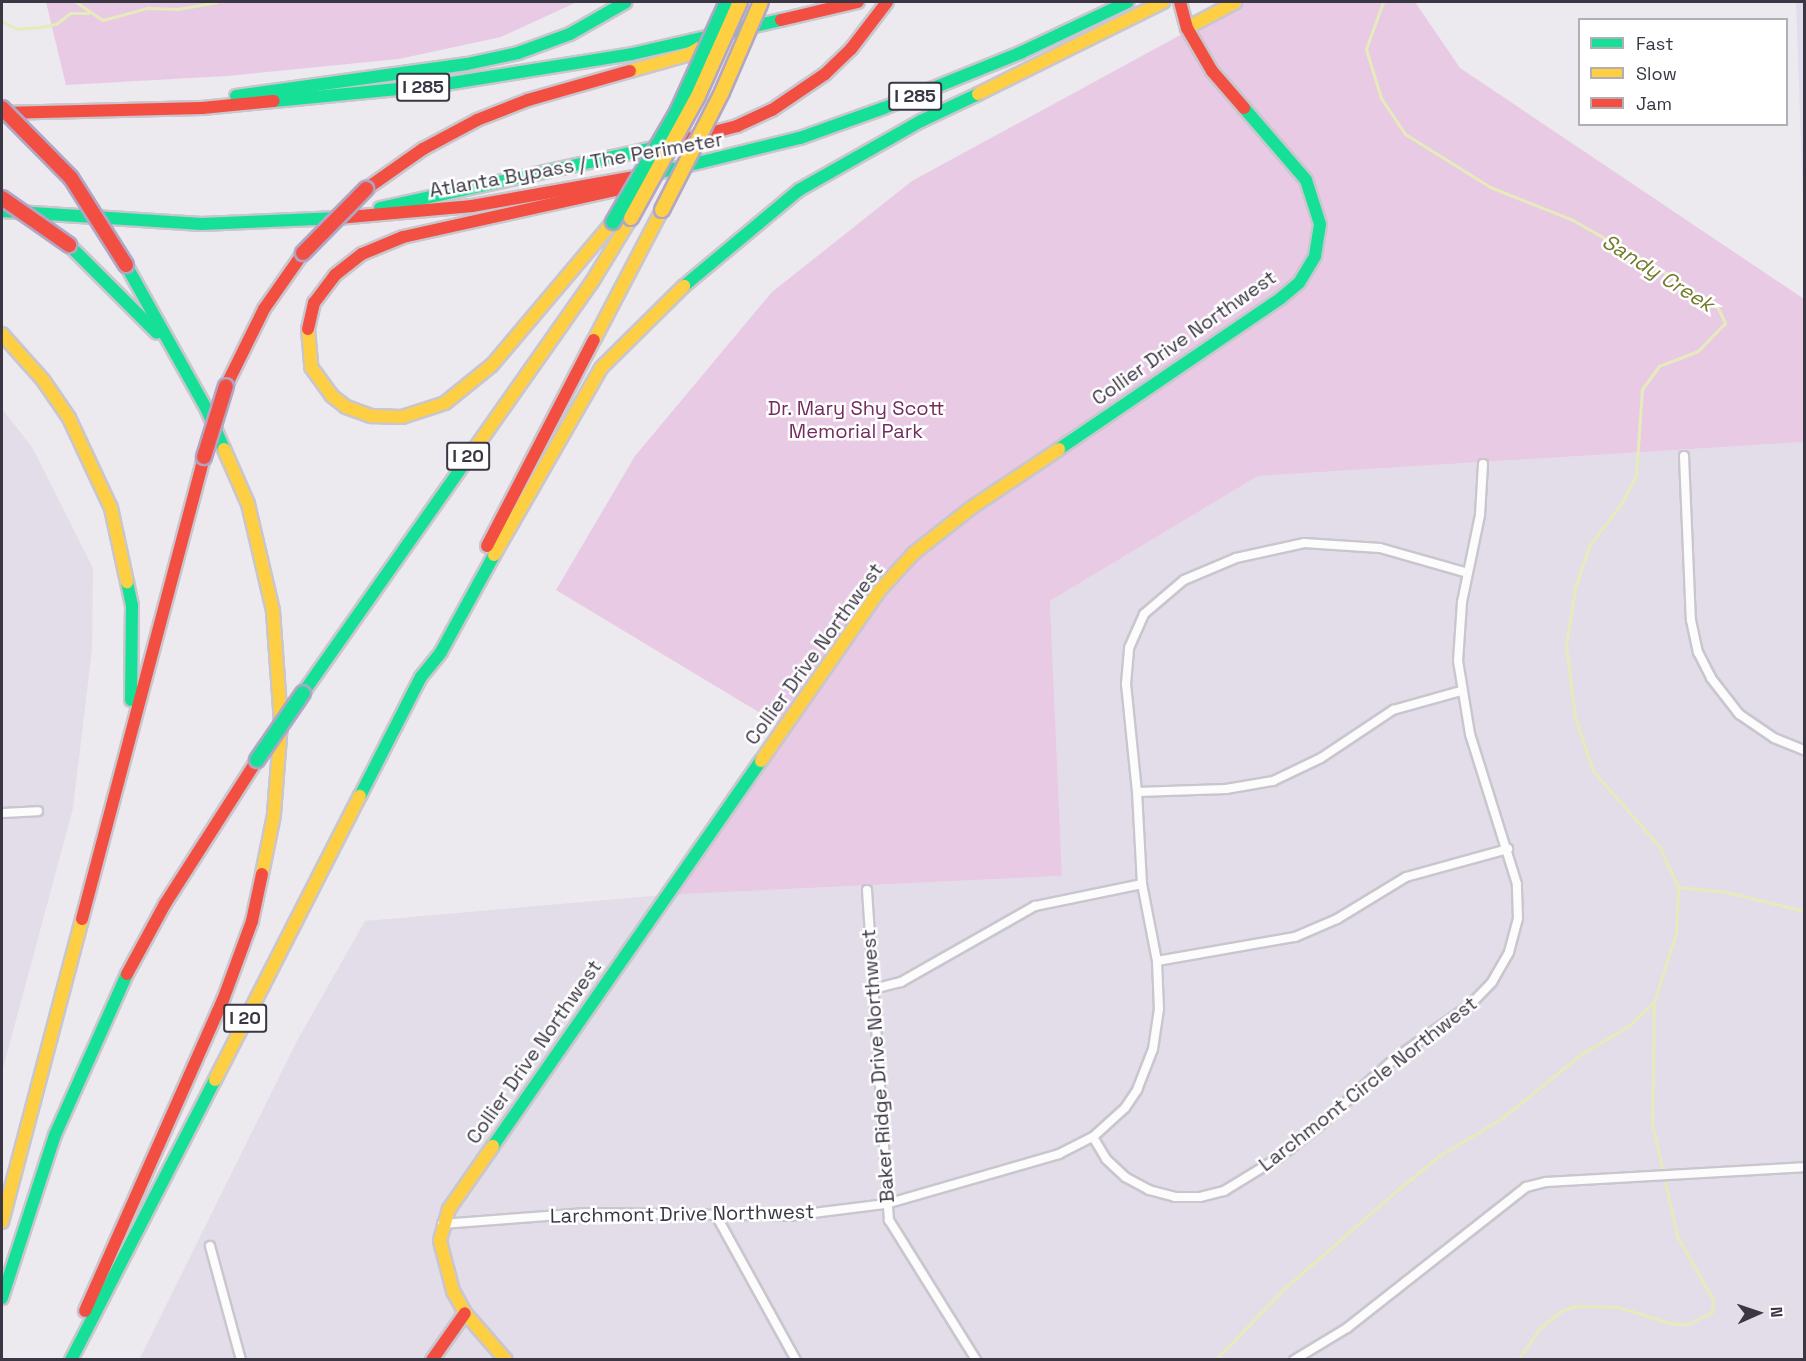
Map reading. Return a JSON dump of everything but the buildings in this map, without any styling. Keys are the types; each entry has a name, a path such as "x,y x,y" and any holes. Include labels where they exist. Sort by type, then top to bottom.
{"main road":[{"path":"123,111 419,71 518,53 585,27 626,2"},
{"path":"693,167 589,199 403,237 362,255 326,285 311,311 307,348 315,375 339,402 371,416 402,417 445,403 492,365 613,222 677,112 731,2"},
{"name":"I 20","path":"2,1298 55,1135 114,998 165,903 257,760 591,282 631,218 698,96 731,2"},
{"name":"I 20","path":"68,1359 662,210 722,92 761,2"},
{"name":"I 285","path":"2,111 123,111 280,102 439,85 719,36 858,2"},
{"path":"321,220 508,183 714,135 752,120 800,92 862,37 887,2"},
{"name":"Atlanta Bypass / The Perimeter","path":"2,211 202,224 321,220 472,206 693,167 800,138 884,108 1020,52 1128,2"},
{"name":"Collier Drive Northwest","path":"442,1224 497,1139 885,585 920,548 971,508 1281,298 1308,270 1319,242 1320,224 1306,180 1212,71 1187,28 1180,2"},
{"path":"1187,28 1236,2"},
{"path":"421,677 441,652 590,385 621,344 672,296 774,209 824,174 932,116 1047,62 1158,4"},
{"path":"2,1222 204,457 226,386 264,309 303,253 366,189 423,149 477,120 528,100 687,55 719,36"},
{"path":"2,111 70,178 126,265 190,379 241,486 267,575 281,696 274,815 259,894 234,974 99,1275 68,1359"},
{"path":"2,198 69,245 151,326 190,379"},
{"path":"2,334 43,380 69,418 103,486 121,542 132,605 134,651 130,707 116,786"},
{"path":"442,1224 442,1258 465,1313 506,1359"},
{"path":"432,1359 465,1313"}],"street":[{"path":"1684,456 1691,620 1698,652 1711,678 1739,714 1774,738 1804,750"},
{"name":"Larchmont Circle Northwest","path":"1093,1137 1106,1159 1125,1178 1149,1190 1175,1197 1200,1197 1224,1191 1278,1158 1393,1060 1470,1005 1492,982 1509,952 1518,918 1517,884 1508,849 1470,734 1461,691 1458,631 1480,515 1483,464"},
{"name":"Larchmont Drive Northwest","path":"442,1224 586,1214 789,1216 886,1204 1059,1154 1093,1137 1125,1108 1147,1070 1159,1009 1157,961 1142,884 1126,664 1134,630 1144,614 1166,592 1236,558 1304,543 1380,548 1468,573"},
{"path":"1137,792 1226,789 1273,781 1321,758 1393,710 1461,691"},
{"path":"2,813 38,811"},
{"path":"1157,961 1295,937 1337,919 1406,877 1508,849"},
{"path":"873,989 901,982 1035,906 1142,884"},
{"name":"Baker Ridge Drive Northwest","path":"867,890 886,1204 896,1236 976,1359"},
{"path":"1294,1359 1347,1328 1526,1187 1546,1182 1804,1167"},
{"path":"717,1217 796,1359"},
{"path":"210,1246 241,1359"}],"shaded area":[{"path":"1796,2 1804,2 1804,226"},
{"path":"2,409 32,447 93,568 92,649 73,808 2,1072"},
{"path":"1804,442 1804,1359 139,1360 298,1039 365,921 664,895 1062,876 1050,601 1258,476"}],"green space":[{"path":"46,2 577,2 501,37 399,59 227,76 66,85"},
{"name":"Dr. Mary Shy Scott Memorial Park","path":"1241,2 1415,2 1460,68 1804,299 1804,442 1258,476 1050,601 1062,876 664,895 780,725 556,590 635,456 772,292 912,181"}],"waterway":[{"path":"76,2 103,20 147,8 178,9 217,2"},
{"name":"Sandy Creek","path":"1383,2 1366,49 1381,98 1405,134 1490,187 1571,219 1671,276 1693,295 1718,308 1725,323 1698,351 1659,366 1642,389 1636,475 1623,501 1589,546 1575,588 1566,645 1575,717 1593,771 1659,846 1678,887 1676,933 1654,1002 1652,1123 1677,1236 1713,1300 1712,1312 1688,1324 1673,1324 1618,1307 1575,1306 1561,1311 1539,1329 1518,1360"},
{"path":"2,21 17,29 42,27 56,24 70,13 88,13"},
{"path":"1678,887 1727,892 1804,911"},
{"path":"1215,1360 1286,1287 1439,1156 1502,1118 1580,1055 1630,1025 1654,1002"}],"traffic: fast":[{"path":"236,96 467,64 518,53 570,34 626,2"},
{"path":"657,173 800,138 884,108 1020,53 1128,2"},
{"path":"613,222 677,112 726,4"},
{"path":"274,101 439,85 632,54 781,20"},
{"path":"684,286 799,190 921,121 978,94"},
{"path":"1059,449 1281,298 1299,283 1315,256 1320,224 1306,180 1244,108"},
{"path":"380,208 657,147"},
{"path":"2,211 202,224 338,218"},
{"path":"69,245 157,333"},
{"path":"126,265 207,410 224,449"},
{"path":"303,693 471,454"},
{"path":"360,796 421,677 441,652 494,555"},
{"path":"127,582 132,605 131,700"},
{"path":"257,760 303,693"},
{"path":"493,1146 761,761"},
{"path":"2,1298 55,1135 127,974"},
{"path":"71,1360 215,1080"}],"traffic: slow":[{"path":"631,218 698,96 740,2"},
{"path":"662,210 722,92 761,2"},
{"path":"978,94 1163,2"},
{"path":"1187,28 1236,2"},
{"path":"630,71 687,55 708,43"},
{"path":"594,340 662,210"},
{"path":"471,454 592,282 631,218"},
{"path":"308,329 311,367 332,396 346,407 371,416 402,417 445,403 492,365 613,222"},
{"path":"494,555 601,368 684,286"},
{"path":"2,334 43,380 69,418 111,508 127,582"},
{"path":"224,449 248,504 273,611 281,723 274,815 262,874"},
{"path":"761,761 879,591 914,553 971,508 1059,449"},
{"path":"215,1080 360,796"},
{"path":"2,1222 82,919"},
{"path":"493,1146 449,1209 440,1241 453,1291 465,1313 506,1360"}],"traffic: jam":[{"path":"781,20 858,2"},
{"path":"657,147 737,126 772,110 825,74 851,49 887,2"},
{"path":"1180,2 1187,28 1212,71 1244,108"},
{"path":"366,189 423,149 477,120 528,100 630,71"},
{"path":"2,113 202,108 274,101"},
{"path":"2,108 71,178 126,265"},
{"path":"338,218 472,206 657,173"},
{"path":"308,329 314,303 335,275 362,254 403,237 624,188"},
{"path":"303,253 366,189"},
{"path":"2,198 69,245"},
{"path":"226,386 264,309 303,253"},
{"path":"487,546 594,340"},
{"path":"204,457 226,386"},
{"path":"82,919 204,457"},
{"path":"127,974 165,904 257,760"},
{"path":"85,1311 223,1000 252,921 262,874"},
{"path":"432,1360 465,1313"}]}
